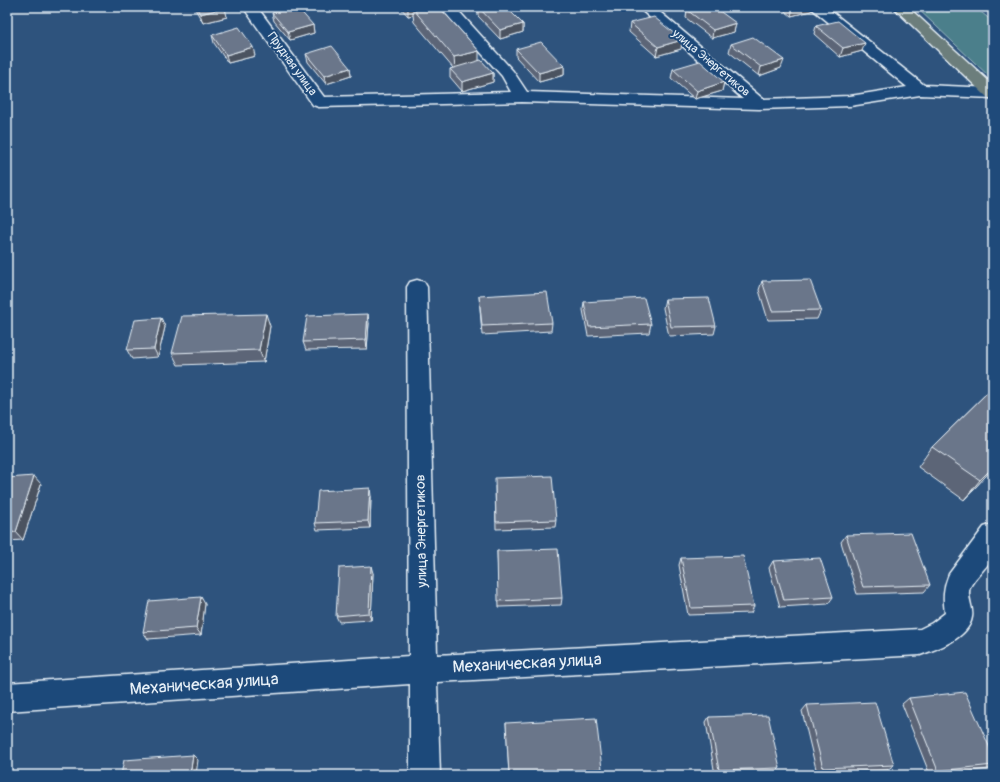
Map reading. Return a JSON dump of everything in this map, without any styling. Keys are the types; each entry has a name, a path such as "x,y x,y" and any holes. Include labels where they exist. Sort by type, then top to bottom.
{"main road":[{"path":"900,7 993,94"}],"street":[{"name":"Прудная улица","path":"250,7 319,102 522,97"},
{"path":"446,7 508,74 522,97 759,104 850,101 920,90 993,94"},
{"name":"улица Энергетиков","path":"645,7 759,104"},
{"path":"817,7 920,90"},
{"name":"улица Энергетиков","path":"417,287 424,775"},
{"name":"Механическая улица","path":"7,697 423,669 920,642 941,634 953,625 959,617 956,595 958,583 990,544"}],"green space":[{"path":"916,7 975,7 993,22 993,80"}],"building":[{"path":"196,7 224,7 225,8 200,14"},
{"path":"297,7 313,25 288,32 272,13"},
{"path":"422,7 439,7 479,51 454,57 413,9"},
{"path":"478,7 506,7 523,24 500,30"},
{"path":"696,7 714,7 736,23 713,30 687,10"},
{"path":"654,17 682,40 658,47 630,23"},
{"path":"838,21 865,43 843,48 816,26"},
{"path":"239,27 253,47 226,55 212,35"},
{"path":"753,37 784,60 761,67 731,44"},
{"path":"541,42 564,66 539,73 516,49"},
{"path":"332,46 350,68 324,76 306,54"},
{"path":"481,60 493,73 462,82 450,69"},
{"path":"700,61 724,82 697,91 673,69"},
{"path":"810,280 821,310 772,311 762,281"},
{"path":"547,292 552,323 482,326 479,296"},
{"path":"644,298 651,324 589,327 584,302"},
{"path":"709,298 716,326 671,327 665,299"},
{"path":"266,314 259,350 172,353 182,316"},
{"path":"368,314 366,340 303,342 307,316"},
{"path":"161,318 154,349 127,350 135,320"},
{"path":"993,387 993,467 980,480 932,447"},
{"path":"34,476 16,532 7,533 7,478"},
{"path":"552,476 556,520 496,522 495,478"},
{"path":"370,488 368,521 315,523 318,491"},
{"path":"911,533 930,585 863,587 846,535"},
{"path":"558,549 562,598 498,601 497,551"},
{"path":"743,556 754,606 691,608 681,558"},
{"path":"820,558 833,597 784,600 773,561"},
{"path":"371,566 369,613 336,616 339,568"},
{"path":"201,597 196,628 143,632 149,601"},
{"path":"965,692 993,755 993,765 938,771 909,698"},
{"path":"875,702 894,765 823,768 807,705"},
{"path":"768,715 780,768 719,770 709,717"},
{"path":"596,718 602,769 509,774 506,723"},
{"path":"193,755 190,775 121,775 124,760"}]}
